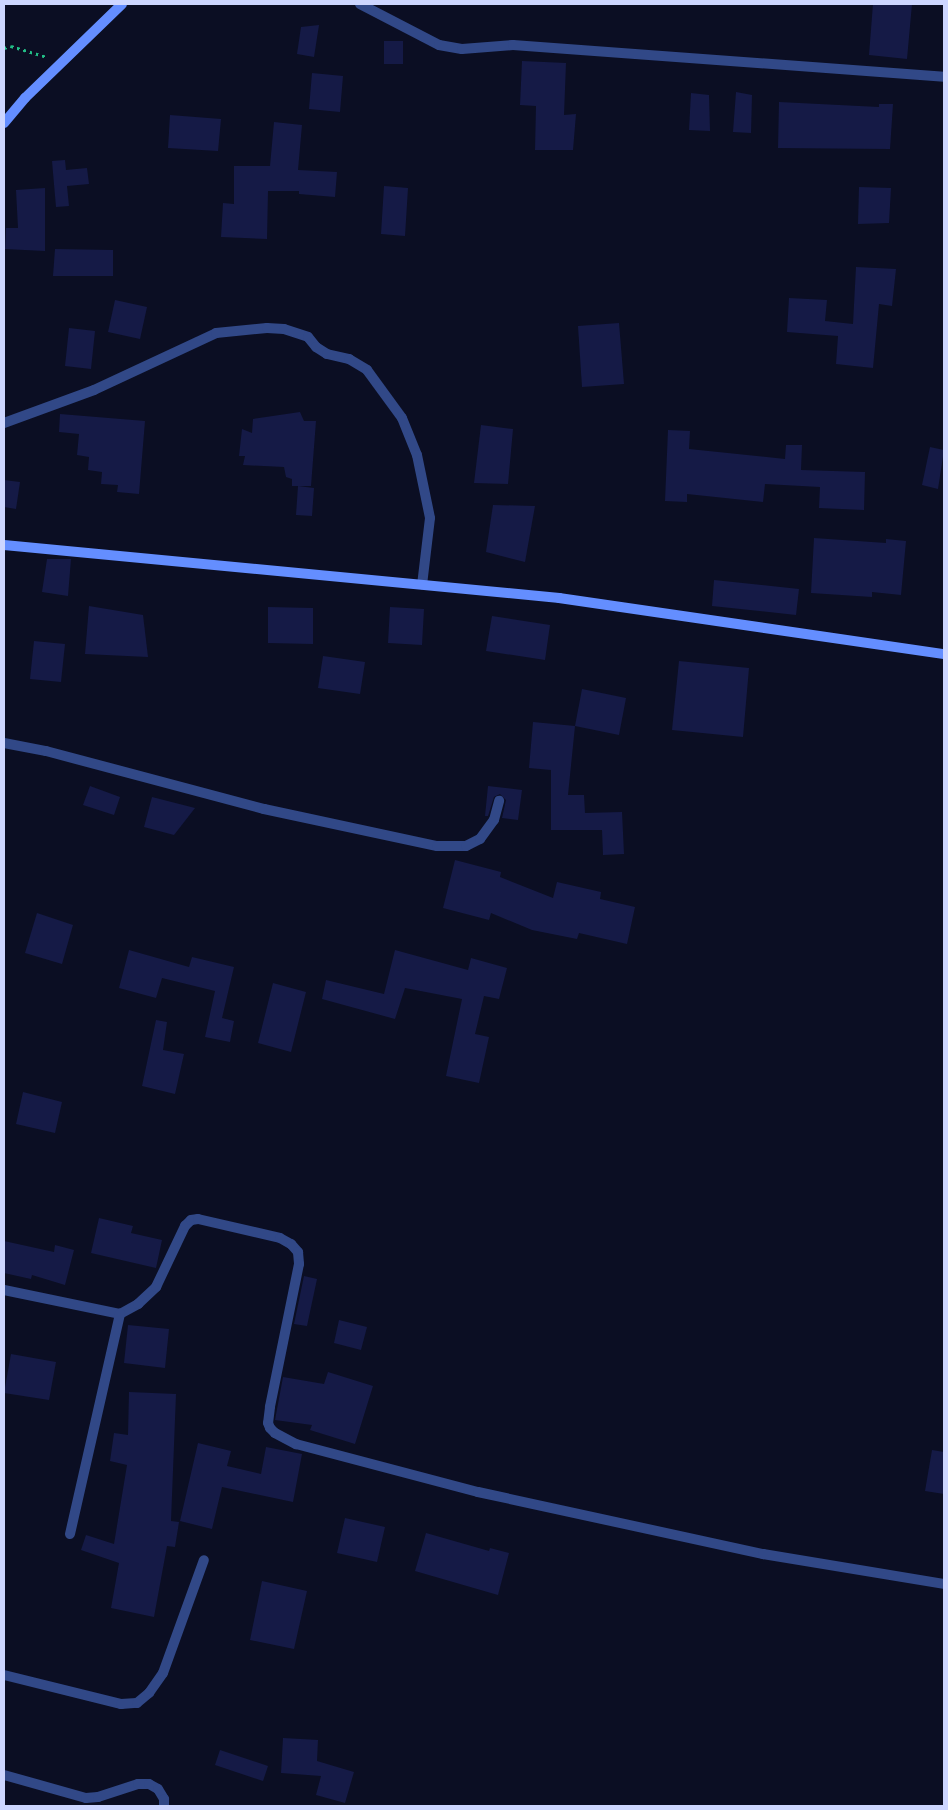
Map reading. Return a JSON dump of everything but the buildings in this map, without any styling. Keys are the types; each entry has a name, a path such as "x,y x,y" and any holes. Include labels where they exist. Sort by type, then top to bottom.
{"street":[{"path":"4,123 25,98 122,4"},
{"path":"360,4 439,45 462,49 513,45 944,77"},
{"path":"4,423 94,390 216,333 267,328 284,329 308,337 316,347 327,354 349,359 367,370 402,418 416,455 430,518 422,585"},
{"path":"4,545 559,598 944,654"},
{"path":"4,744 46,752 264,809 437,846 466,846 480,839 494,820 499,801"},
{"path":"4,1290 120,1314 138,1304 156,1287 185,1226 191,1220 198,1219 280,1238 291,1244 298,1252 299,1264 268,1423 275,1433 296,1444 478,1492 763,1554 944,1584"},
{"path":"70,1534 120,1314"},
{"path":"4,1675 121,1704 137,1703 149,1693 163,1673 204,1560"},
{"path":"4,1775 86,1798 98,1797 138,1784 148,1784 158,1789 164,1799 164,1806"}],"path":[{"path":"4,48 10,46 62,61"}]}
